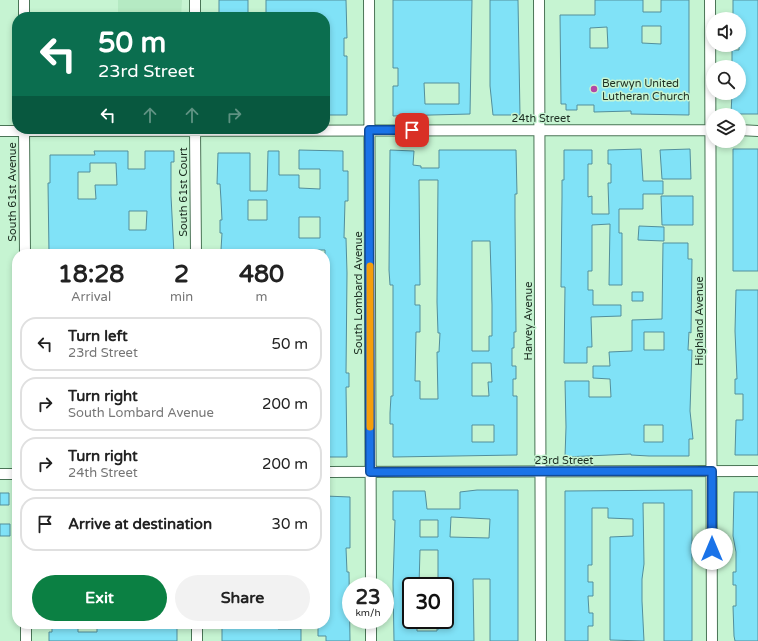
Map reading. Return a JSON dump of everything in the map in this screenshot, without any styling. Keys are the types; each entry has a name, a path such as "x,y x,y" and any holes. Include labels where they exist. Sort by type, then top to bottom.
{"street":[{"path":"24,0 24,12"},
{"path":"195,0 195,12"},
{"name":"South Lombard Avenue","path":"369,0 371,577"},
{"name":"Harvey Avenue","path":"539,0 541,641"},
{"name":"Highland Avenue","path":"710,0 712,108"},
{"name":"24th Street","path":"0,131 12,130"},
{"name":"24th Street","path":"330,130 706,130"},
{"path":"746,130 758,130"},
{"name":"South 61st Avenue","path":"24,134 24,249"},
{"name":"South 61st Court","path":"195,134 196,249"},
{"name":"Highland Avenue","path":"712,148 712,641"},
{"name":"23rd Street","path":"330,472 758,471"},
{"path":"0,474 12,474"},
{"path":"26,629 26,641"},
{"path":"197,629 197,641"},
{"path":"371,629 371,641"}],"shaded area":[{"path":"118,0 182,0 181,12 118,12"}],"building":[{"path":"219,0 248,0 248,12 219,12"},
{"path":"266,0 346,0 347,38 344,38 344,56 347,56 347,115 330,115 330,12 266,12"},
{"path":"393,0 472,0 470,114 393,116 393,86 398,86 398,68 393,68","holes":["424,83 459,83 459,104 425,104"]},
{"path":"490,0 518,0 520,115 493,115 490,86"},
{"path":"595,0 643,0 643,12 661,12 661,0 689,0 689,115 631,114 631,111 594,112 594,105 577,105 577,110 566,110 566,104 561,104 560,15 595,15","holes":["642,26 661,26 661,44 642,43","607,27 608,48 590,48 590,28"]},
{"path":"733,0 758,0 758,114 746,114 746,108 731,108 732,100 746,100 746,60 732,60 732,52 746,52 746,12 733,12"},
{"path":"641,149 643,181 663,181 663,194 643,194 643,209 619,209 619,233 622,233 622,285 609,285 610,224 592,225 592,271 588,271 588,290 593,290 593,305 621,305 621,316 591,317 592,347 587,347 587,363 564,363 565,287 561,287 562,180 564,180 564,150 592,150 592,164 588,164 588,197 592,196 592,214 609,214 608,183 611,183 611,164 608,164 608,150"},
{"path":"690,149 691,179 662,179 660,150"},
{"path":"733,149 758,149 758,271 733,271"},
{"path":"299,150 343,151 343,171 348,171 348,201 345,201 344,238 346,238 347,273 346,373 349,373 349,387 346,387 347,457 330,457 330,249 221,249 221,200 220,184 217,184 218,153 250,153 250,191 267,191 268,151 279,151 279,175 299,175 299,188 320,189 320,169 299,169","holes":["248,200 267,200 267,220 248,220","299,217 320,217 320,238 299,238"]},
{"path":"390,150 414,151 413,165 421,166 421,168 439,168 439,150 516,150 516,332 514,332 514,348 512,348 512,366 516,366 516,379 513,379 513,396 517,396 517,455 393,457 393,424 390,424 390,413 391,396 393,396 393,285 390,285","holes":["419,180 438,180 437,302 438,333 440,333 439,352 437,352 438,399 420,399 420,381 415,381 416,332 420,332 420,305 415,305 415,285 420,285","472,241 490,241 492,336 489,336 489,351 472,351","472,363 491,363 492,382 488,382 489,396 472,396","472,425 494,425 494,442 472,442"]},
{"path":"94,151 128,151 128,169 145,169 145,151 174,151 174,162 171,162 174,249 49,249 48,183 50,183 50,155 95,155","holes":["90,163 116,163 117,185 95,185 96,199 78,199 78,172 90,172","129,211 147,211 146,230 129,230"]},
{"path":"661,196 693,196 693,225 662,225"},
{"path":"639,226 664,227 664,241 638,240"},
{"path":"663,243 688,243 688,259 692,259 691,333 689,332 688,350 692,350 690,411 693,439 689,439 689,456 649,456 631,454 565,457 565,381 589,381 589,397 611,397 610,379 593,378 593,366 610,366 609,352 632,351 632,320 662,319","holes":["644,332 664,332 664,350 644,350","644,425 663,425 663,442 644,442"]},
{"path":"736,290 758,290 758,455 735,455 736,420 743,420 743,394 735,394 735,379 737,379 735,331"},
{"path":"632,292 643,292 643,301 632,301"},
{"path":"477,490 518,490 518,641 490,641 490,579 473,579 474,641 394,641 393,577 395,520 393,520 393,491 425,491 427,509 460,509 460,492","holes":["451,517 490,519 489,538 450,537","420,520 438,520 438,537 420,537"]},
{"path":"692,490 692,641 664,641 664,503 643,503 644,564 642,601 644,641 610,640 610,537 633,536 633,519 608,518 608,508 592,508 592,565 588,565 588,582 593,582 593,596 588,596 589,613 593,613 593,626 588,626 588,641 565,641 565,491"},
{"path":"734,492 758,492 758,641 735,641 734,636 733,606 736,606 736,585 733,585 733,572 736,572 736,552 733,536"},
{"path":"0,493 9,493 9,505 0,505"},
{"path":"330,496 350,497 350,548 346,548 347,572 349,572 349,577 342,577 342,629 350,629 350,641 326,641 326,636 318,636 318,629 330,629"},
{"path":"0,524 10,524 10,536 0,536"},
{"path":"52,629 78,629 78,632 97,632 97,629 177,629 177,641 49,641 49,632 52,632"},
{"path":"222,629 301,629 301,641 222,641"}],"slow traffic":[{"path":"370,266 370,427"}],"place":[{"name":"Berwyn United Lutheran Church","path":"594,89"}],"route":[{"path":"412,130 369,130 370,472 712,471 712,549"}]}
